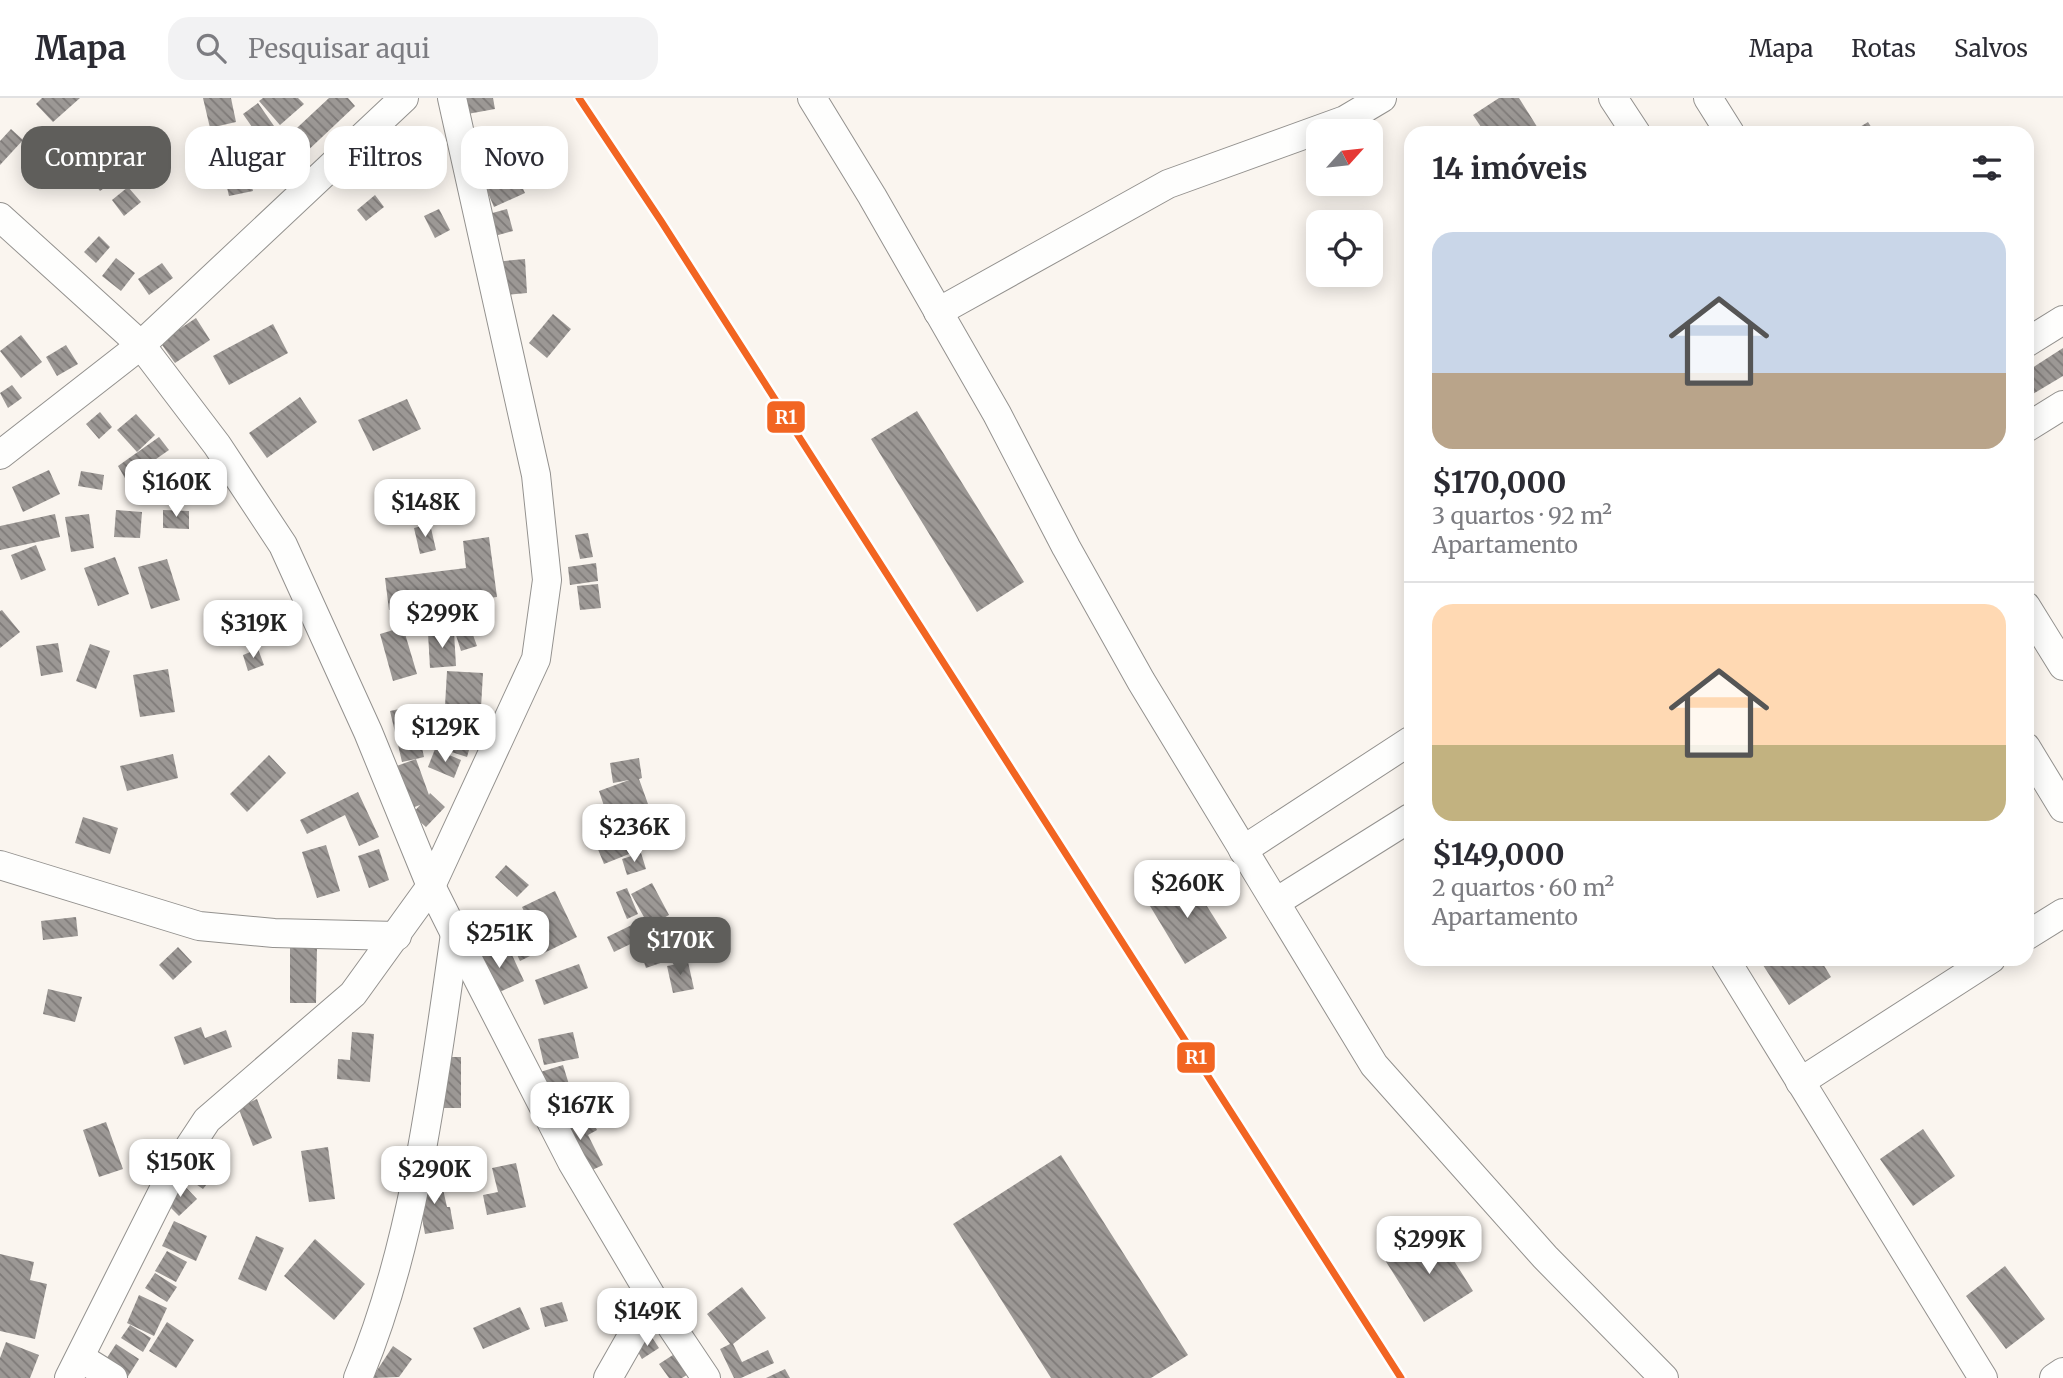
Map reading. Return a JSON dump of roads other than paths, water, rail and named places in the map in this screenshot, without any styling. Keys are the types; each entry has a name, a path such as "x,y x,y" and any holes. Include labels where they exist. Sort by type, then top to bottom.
{"street":[{"path":"0,455 141,345 404,98"},
{"path":"113,1378 75,1368 172,1173 207,1119 353,994 397,936 431,886 537,659 547,580 536,475 452,98"},
{"path":"812,98 872,196 997,414 1066,547 1141,681 1374,1065 1545,1257 1664,1378"},
{"path":"938,312 1168,184 1345,120 1382,98"},
{"path":"1613,98 1631,126"},
{"path":"1708,98 1726,126"},
{"path":"0,217 141,345 217,445 283,545 368,733 431,886 455,934 572,1162 653,1299 706,1378"},
{"path":"2034,338 2063,320"},
{"path":"2034,423 2063,405"},
{"path":"2034,619 2063,666"},
{"path":"1243,850 1404,745"},
{"path":"2034,760 2063,808"},
{"path":"1276,902 1404,822"},
{"path":"0,865 199,926 274,933 397,936"},
{"path":"2034,931 2063,913"},
{"path":"358,1378 370,1350 402,1240 430,1103 455,934"},
{"path":"1729,966 1983,1378"},
{"path":"1800,1082 1980,966"},
{"path":"608,1378 653,1299"},
{"path":"2054,1378 2063,1372"}]}
